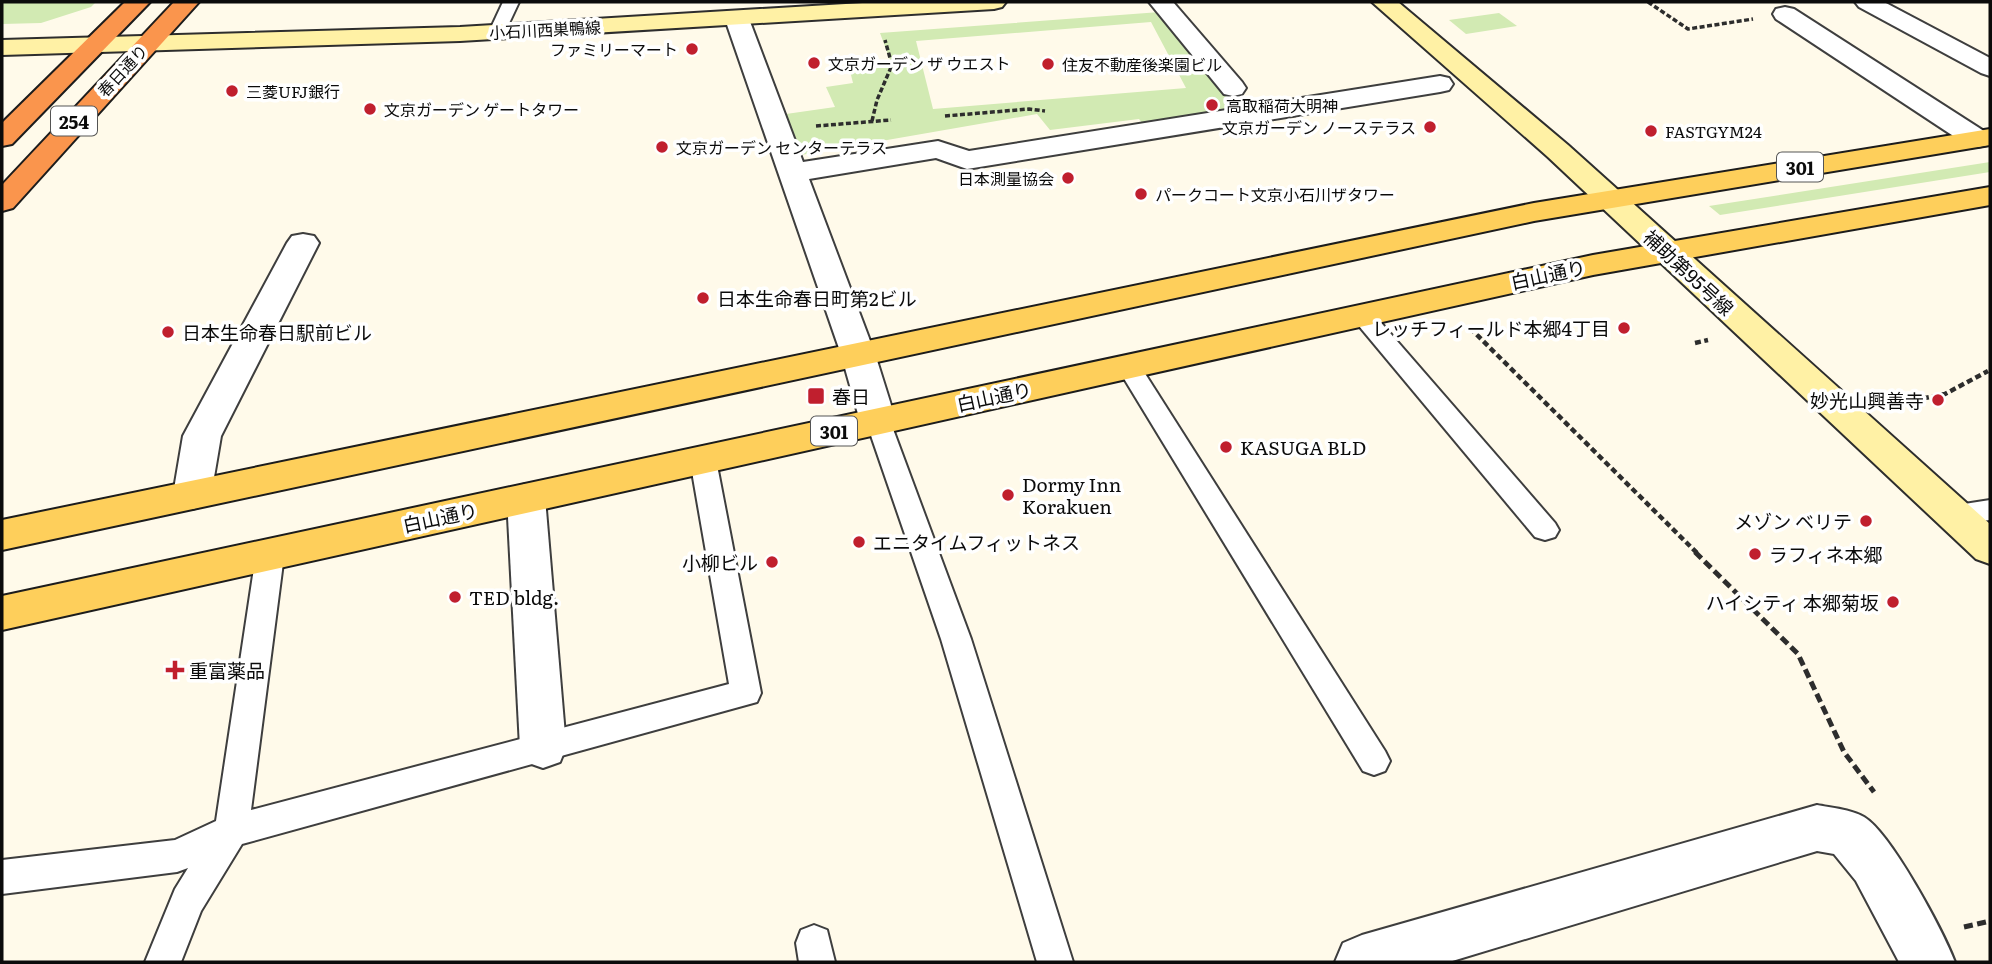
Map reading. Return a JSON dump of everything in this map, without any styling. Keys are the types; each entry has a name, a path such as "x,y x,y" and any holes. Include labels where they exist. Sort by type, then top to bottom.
{"highway":[{"name":"春日通り","path":"2,138 138,2"},
{"name":"春日通り","path":"2,202 187,2"}],"main road":[{"name":"小石川西巣鴨線","path":"2,48 497,32 737,19 820,8 874,10 994,2"},
{"name":"補助第95号線","path":"1384,2 1610,198 1990,548"},
{"name":"301","path":"2,535 1610,198 1984,138"},
{"name":"白山通り","path":"2,613 1439,298 1666,251 1990,196"}],"street":[{"path":"1161,2 1233,88"},
{"path":"1867,2 1990,68"},
{"path":"1785,14 1984,138"},
{"path":"737,19 858,354 878,421"},
{"path":"792,173 938,149 967,160 1440,84"},
{"path":"192,495 202,436 303,243"},
{"path":"526,498 543,747"},
{"path":"1362,962 1817,828 1848,834 1944,945"}],"lane":[{"path":"497,32 511,2"},
{"path":"1362,315 1545,530"},
{"path":"1129,366 1374,761"},
{"path":"878,421 956,639 1055,962"},
{"path":"2,877 177,856 232,831 746,693 703,460"},
{"path":"1955,514 1990,510"},
{"path":"163,962 187,901 232,831 270,555"}],"path":[{"path":"1648,2 1688,29 1785,14"},
{"path":"872,121 892,60 874,10"},
{"path":"937,116 1028,109 1045,112"},
{"path":"777,129 898,119"},
{"path":"1439,298 1798,654 1844,752 1881,801"},
{"path":"1884,406 1945,394 1988,371"},
{"path":"1944,945 1990,920"}],"green space":[{"path":"2,2 96,2 91,7 41,23 2,24"},
{"path":"1160,12 1245,115 1147,129 1139,119 1050,130 1037,114 801,155 786,114 835,107 826,87 853,83 848,63 890,60 880,33","holes":["1151,22 1186,88 933,109 916,41"]},
{"path":"1499,13 1517,26 1466,34 1449,20"},
{"path":"1990,162 1990,172 1720,215 1709,206"}],"place":[{"name":"ファミリーマート","path":"692,49"},
{"name":"文京ガーデン ザ ウエスト","path":"814,63"},
{"name":"住友不動産後楽園ビル","path":"1048,64"},
{"name":"三菱UFJ銀行","path":"232,91"},
{"name":"高取稲荷大明神","path":"1212,105"},
{"name":"文京ガーデン ゲートタワー","path":"370,109"},
{"name":"文京ガーデン ノーステラス","path":"1430,127"},
{"name":"FASTGYM24","path":"1651,131"},
{"name":"文京ガーデン センターテラス","path":"662,147"},
{"name":"日本測量協会","path":"1068,178"},
{"name":"パークコート文京小石川ザタワー","path":"1141,194"},
{"name":"日本生命春日町第2ビル","path":"703,298"},
{"name":"レッチフィールド本郷4丁目","path":"1624,328"},
{"name":"日本生命春日駅前ビル","path":"168,332"},
{"name":"春日","path":"816,396"},
{"name":"妙光山興善寺","path":"1938,400"},
{"name":"KASUGA BLD","path":"1226,447"},
{"name":"Dormy Inn Korakuen","path":"1008,495"},
{"name":"メゾン ベリテ","path":"1866,521"},
{"name":"エニタイムフィットネス","path":"859,542"},
{"name":"ラフィネ本郷","path":"1755,554"},
{"name":"小柳ビル","path":"772,562"},
{"name":"TED bldg.","path":"455,597"},
{"name":"ハイシティ 本郷菊坂","path":"1893,602"},
{"name":"重富薬品","path":"175,670"}]}
